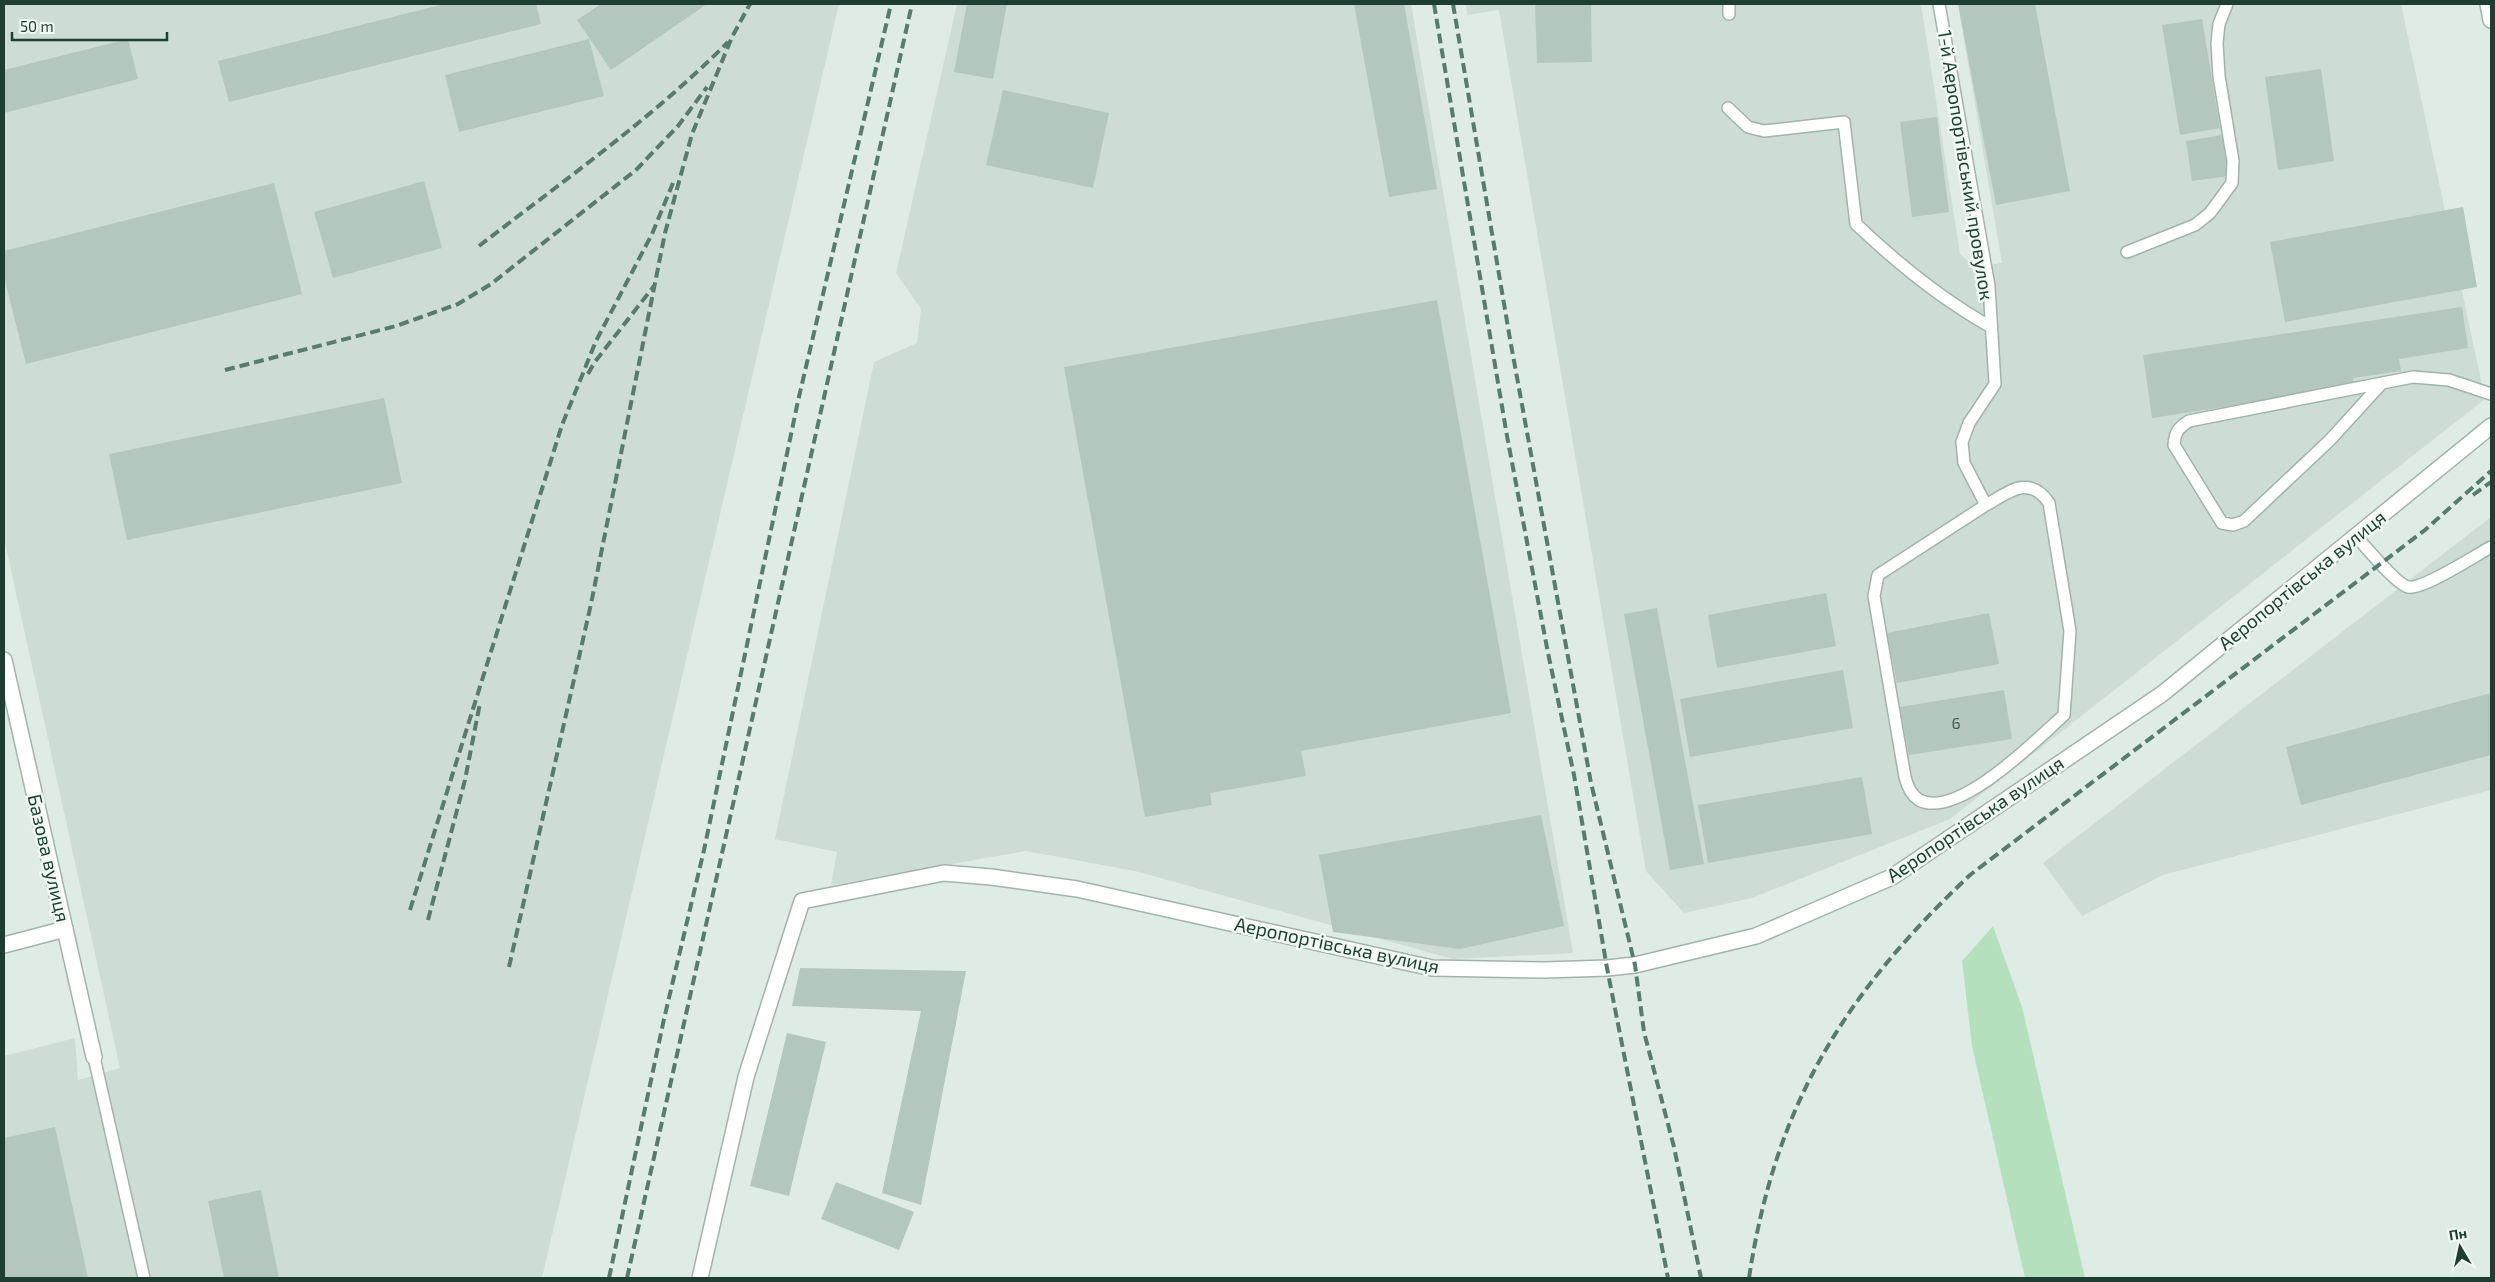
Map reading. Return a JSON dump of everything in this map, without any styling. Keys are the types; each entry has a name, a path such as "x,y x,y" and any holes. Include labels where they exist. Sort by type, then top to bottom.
{"street":[{"path":"2488,4 2491,20"},
{"name":"Аеропортівська вулиця","path":"700,1278 746,1077 802,901 944,873 1077,889 1432,968 1545,970 1635,965 1756,936 1892,877 2162,694 2491,426"},
{"name":"Базова вулиця","path":"4,660 94,1057"},
{"path":"4,945 65,929"}],"lane":[{"name":"1-й Аеропортівський провулок","path":"1939,4 1989,286 1995,384 1969,423 1962,442 1964,463 1986,505"},
{"path":"2127,252 2195,225 2210,213 2232,183 2233,161 2219,76 2217,44 2219,24 2227,4"},
{"path":"1728,108 1748,126 1764,131 1844,122 1856,224 1928,287 1958,308 1991,327"},
{"path":"2382,383 2330,440 2244,520 2233,525 2222,523 2174,445 2174,434 2179,427 2189,421 2382,383 2413,377 2449,380 2491,394"},
{"path":"2025,486 2044,495 2049,503 2070,631 2064,715 1976,788 1942,802 1930,802 1918,799 1909,789 1905,777 1874,596 1874,586 1878,575 1986,505 2015,488 2025,486"},
{"path":"2356,536 2381,564 2407,587 2414,587 2430,581 2491,547"},
{"path":"94,1057 144,1278"}],"shaded area":[{"path":"4,4 839,4 542,1278 4,1278 4,1056 75,1038 78,1080 120,1068 4,538"},
{"path":"957,4 1411,4 1573,953 1453,959 1135,871 1026,851 831,885 837,852 775,839 874,362 917,343 921,309 896,273"},
{"path":"1466,4 1921,4 1960,254 1974,267 2002,263 1958,4 2401,4 2485,399 1950,819 1752,898 1684,913 1646,871 1499,10 1467,15"},
{"path":"2491,517 2491,790 2163,875 2082,916 2043,863"}],"green space":[{"path":"1993,926 2022,1007 2085,1278 2025,1278 1972,1046 1962,961"}],"building":[{"path":"444,4 536,4 541,24 229,102 218,61"},
{"path":"601,4 707,4 611,70 577,20"},
{"path":"967,4 1007,4 993,79 954,72"},
{"path":"1354,4 1404,4 1437,189 1389,197"},
{"path":"1535,4 1591,4 1592,62 1537,63"},
{"path":"1958,4 2035,4 2070,191 1996,205"},
{"path":"2202,19 2220,128 2180,135 2162,25"},
{"path":"128,39 138,79 4,113 4,70"},
{"path":"589,39 604,96 459,132 445,75"},
{"path":"2321,69 2334,161 2278,170 2265,77"},
{"path":"1003,90 1109,113 1093,188 986,165"},
{"path":"1937,117 1949,212 1912,217 1900,122"},
{"path":"2222,135 2229,176 2192,181 2186,141"},
{"path":"424,181 442,248 333,278 314,212"},
{"path":"274,183 302,294 26,364 4,277 4,251"},
{"path":"2463,207 2477,287 2285,322 2270,242"},
{"path":"1437,300 1511,713 1301,751 1306,776 1210,793 1212,805 1145,817 1064,367"},
{"path":"2462,307 2468,348 2399,359 2401,371 2353,378 2355,387 2152,418 2143,355"},
{"path":"384,398 402,483 127,540 109,454"},
{"path":"1826,593 1836,646 1717,668 1708,615"},
{"path":"1657,608 1704,864 1670,870 1624,614"},
{"path":"1989,613 1999,664 1897,683 1887,633"},
{"path":"1843,670 1853,728 1690,757 1680,699"},
{"path":"2004,690 2012,739 1909,755 1900,707"},
{"path":"2491,693 2491,755 2301,805 2286,747"},
{"path":"1862,777 1872,834 1708,863 1698,805"},
{"path":"1541,815 1564,926 1460,949 1333,932 1319,855"},
{"path":"800,968 966,971 921,1205 882,1193 921,1011 792,1006"},
{"path":"787,1033 826,1042 789,1196 750,1186"},
{"path":"55,1127 88,1278 4,1278 4,1138"},
{"path":"836,1182 914,1212 899,1250 821,1219"},
{"path":"261,1190 279,1278 224,1278 208,1201"}],"railway":[{"path":"509,967 591,604 665,233 692,134 732,37 750,4"},
{"path":"609,1278 664,1019 704,850 798,401 891,4"},
{"path":"627,1278 912,4"},
{"path":"1434,4 1507,436 1548,653 1574,775 1607,968 1668,1278"},
{"path":"1453,4 1510,339 1591,783 1635,965 1644,1032 1674,1147 1701,1278"},
{"path":"479,246 638,123 728,42"},
{"path":"225,370 396,326 458,304 491,284 636,170 678,126 707,87"},
{"path":"410,910 562,425 596,341 652,234 673,183"},
{"path":"588,374 594,363 654,286"},
{"path":"1749,1278 1761,1216 1777,1159 1797,1106 1822,1056 1852,1009 1886,964 1925,919 1970,875 2425,530 2491,471"},
{"path":"2473,495 2491,482"},
{"path":"428,920 465,780 480,703"}]}
